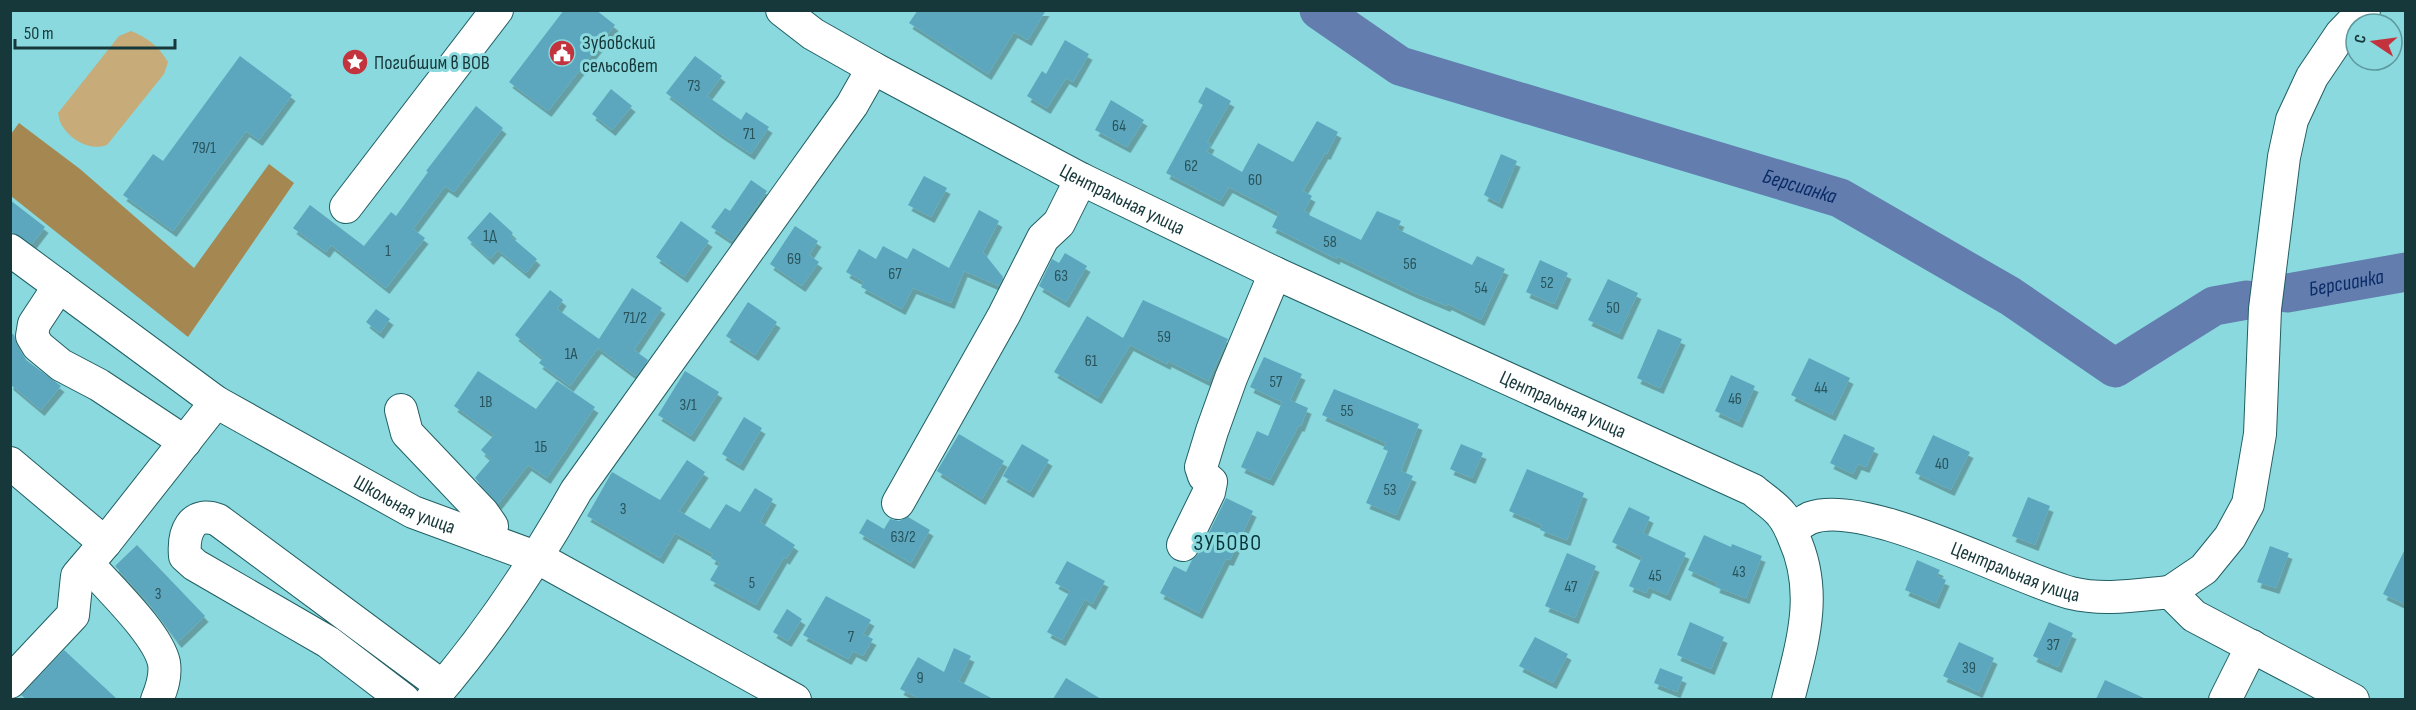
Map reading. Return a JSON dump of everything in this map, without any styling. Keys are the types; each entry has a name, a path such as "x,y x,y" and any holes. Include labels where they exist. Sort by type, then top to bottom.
{"street":[{"path":"346,207 497,10"},
{"name":"Центральная улица","path":"782,10 813,34 873,68 1081,179 1275,273 1753,490 1781,513 1791,530 1811,518 1862,517 1929,538 2040,584 2073,593 2106,598 2170,592"},
{"path":"2353,699 2194,616 2170,592 2204,569 2230,537 2248,504 2260,434 2265,309 2284,157 2292,120 2312,77 2342,34 2364,10"},
{"path":"404,699 328,642 195,565 184,556 186,532 195,521 208,516 218,520 436,693 538,558 576,491 852,105 873,68"},
{"path":"898,503 1004,315 1043,238 1059,223 1081,179"},
{"name":"Школьная улица","path":"10,250 216,402 413,512 538,558 795,699"},
{"path":"1182,545 1209,492 1211,482 1204,476 1201,467 1212,431 1275,273"},
{"path":"49,278 32,336 38,346 61,365 99,385 185,442"},
{"path":"10,682 73,615 77,576 97,554 216,402"},
{"path":"401,410 407,433 483,513 492,526 489,540"},
{"path":"10,463 97,554 156,642 164,664 164,684 158,699"},
{"path":"1788,699 1802,639 1808,581 1802,555 1791,530"},
{"path":"2225,699 2252,646"}],"shaded area":[{"path":"131,31 148,40 161,52 168,62 164,74 107,145 95,147 82,144 67,132 61,124 58,113 119,36"},
{"path":"19,123 80,169 194,268 269,164 294,183 188,337 11,196 11,134"}],"building":[{"name":"Зубовский сельсовет","path":"564,10 596,10 615,25 548,111 509,82"},
{"path":"918,10 1046,10 1028,40 1014,32 988,74 909,23"},
{"path":"1065,40 1089,54 1073,82 1066,78 1047,108 1027,96 1042,71 1046,74"},
{"path":"240,56 292,95 259,140 246,131 173,231 123,195 153,154 163,161"},
{"path":"695,56 722,76 707,96 741,120 746,112 769,127 751,154 666,93"},
{"path":"1206,87 1231,101 1207,142 1211,144 1207,152 1242,172 1258,143 1293,162 1317,121 1338,132 1303,191 1312,196 1304,211 1309,215 1361,240 1377,211 1401,221 1397,229 1472,265 1477,256 1505,269 1481,320 1448,304 1447,306 1413,292 1337,256 1336,259 1272,227 1279,213 1229,187 1220,201 1166,173 1203,105 1198,102"},
{"path":"611,89 632,106 612,130 592,114"},
{"path":"1111,100 1144,120 1127,147 1095,130"},
{"path":"476,106 503,128 454,192 445,186 413,229 425,238 386,288 331,245 326,252 293,228 310,205 364,246 391,212 396,216 428,172 426,171"},
{"path":"1501,154 1517,161 1499,203 1484,195"},
{"path":"924,176 947,188 931,217 908,205"},
{"path":"751,180 767,191 732,241 711,227 725,208 730,211"},
{"path":"10,200 45,227 32,244 10,231"},
{"path":"979,210 999,221 983,252 1003,277 999,286 964,271 951,303 913,288 902,309 861,287 864,282 846,272 859,249 876,259 883,246 907,259 913,248 949,268"},
{"path":"490,212 513,233 510,236 537,259 526,273 498,250 490,259 467,238"},
{"path":"681,221 709,241 684,277 656,257"},
{"path":"795,226 818,241 809,255 819,262 802,286 770,264"},
{"path":"1065,253 1087,266 1066,302 1039,286 1052,259 1059,263"},
{"path":"1540,260 1568,273 1554,304 1526,292"},
{"path":"1608,279 1638,293 1619,334 1588,320"},
{"path":"632,288 662,308 634,350 648,360 636,376 598,348 570,386 539,363 543,358 515,335 550,290 563,300 557,309 599,339"},
{"path":"1143,300 1228,339 1208,381 1130,345 1098,398 1054,372 1087,316 1123,338"},
{"path":"748,302 777,322 755,355 726,336"},
{"path":"376,309 390,319 380,333 366,322"},
{"path":"1658,329 1682,339 1660,388 1637,378"},
{"path":"10,332 14,335 26,360 61,386 41,410 10,384"},
{"path":"1264,357 1302,374 1290,400 1308,408 1301,426 1299,425 1270,480 1241,467 1257,431 1268,436 1282,402 1250,387"},
{"path":"1809,358 1850,378 1832,415 1791,395"},
{"path":"478,371 536,409 557,381 595,407 547,478 528,465 498,504 475,478 491,459 481,450 494,435 454,406"},
{"path":"685,371 719,392 691,436 658,415"},
{"path":"1731,375 1755,386 1739,422 1715,411"},
{"path":"1334,389 1419,424 1401,471 1413,476 1396,515 1366,503 1388,451 1383,449 1386,443 1322,415"},
{"path":"744,417 762,428 740,465 722,454"},
{"path":"959,434 1004,461 982,499 937,471"},
{"path":"1844,434 1875,448 1866,467 1858,464 1853,474 1830,463"},
{"path":"1933,435 1970,452 1951,490 1915,473"},
{"path":"1022,444 1049,460 1030,492 1003,476"},
{"path":"1461,444 1483,453 1472,478 1450,469"},
{"path":"687,460 705,472 679,511 710,529 726,504 740,512 755,488 773,499 760,522 795,545 786,559 784,557 756,605 710,580 720,563 711,558 713,554 675,533 660,558 587,516 612,472 660,500"},
{"path":"1527,469 1584,493 1567,540 1540,530 1542,525 1509,511"},
{"path":"2028,497 2050,506 2035,545 2012,536"},
{"path":"1226,498 1253,511 1230,560 1226,559 1199,613 1160,593 1174,566 1186,572 1192,560 1199,553"},
{"path":"1629,507 1650,517 1643,533 1686,553 1667,595 1649,587 1646,593 1629,586 1642,557 1612,542"},
{"path":"908,517 930,530 911,563 859,533 867,519 884,529 890,519 899,521"},
{"path":"1704,535 1731,547 1732,544 1762,556 1746,598 1716,587 1717,583 1688,570"},
{"path":"137,545 205,616 178,642 146,600 115,566"},
{"path":"2270,546 2289,553 2276,588 2257,582"},
{"path":"2406,547 2406,605 2383,594"},
{"path":"1567,553 1596,566 1575,618 1545,606"},
{"path":"1917,560 1940,570 1937,576 1946,580 1936,603 1905,590"},
{"path":"1067,561 1105,581 1092,604 1085,599 1062,640 1047,632 1070,591 1055,583"},
{"path":"826,596 871,620 863,634 873,639 863,656 853,651 848,659 803,635"},
{"path":"787,609 802,619 788,641 773,632"},
{"path":"1690,622 1724,637 1711,669 1677,655"},
{"path":"2049,622 2073,633 2058,667 2033,656"},
{"path":"1535,637 1568,654 1553,683 1519,666"},
{"path":"1959,642 1994,658 1979,692 1943,676"},
{"path":"954,648 971,656 959,681 993,699 920,699 900,689 918,657 944,672"},
{"path":"64,650 117,699 26,699 21,695"},
{"path":"1660,668 1683,677 1677,692 1654,683"},
{"path":"1066,678 1101,699 1053,699"},
{"path":"2105,680 2146,699 2096,699"}],"waterway":[{"name":"Берсианка","path":"1319,10 1400,66 1840,198 2010,296 2115,368 2214,306 2247,300"},
{"name":"Берсианка","path":"2287,293 2406,272"}],"place":[{"name":"Зубовский сельсовет","path":"562,53"},
{"name":"Погибшим в ВОВ","path":"355,62"}],"district":[{"name":"ЗУБОВО","path":"1228,542"}]}
